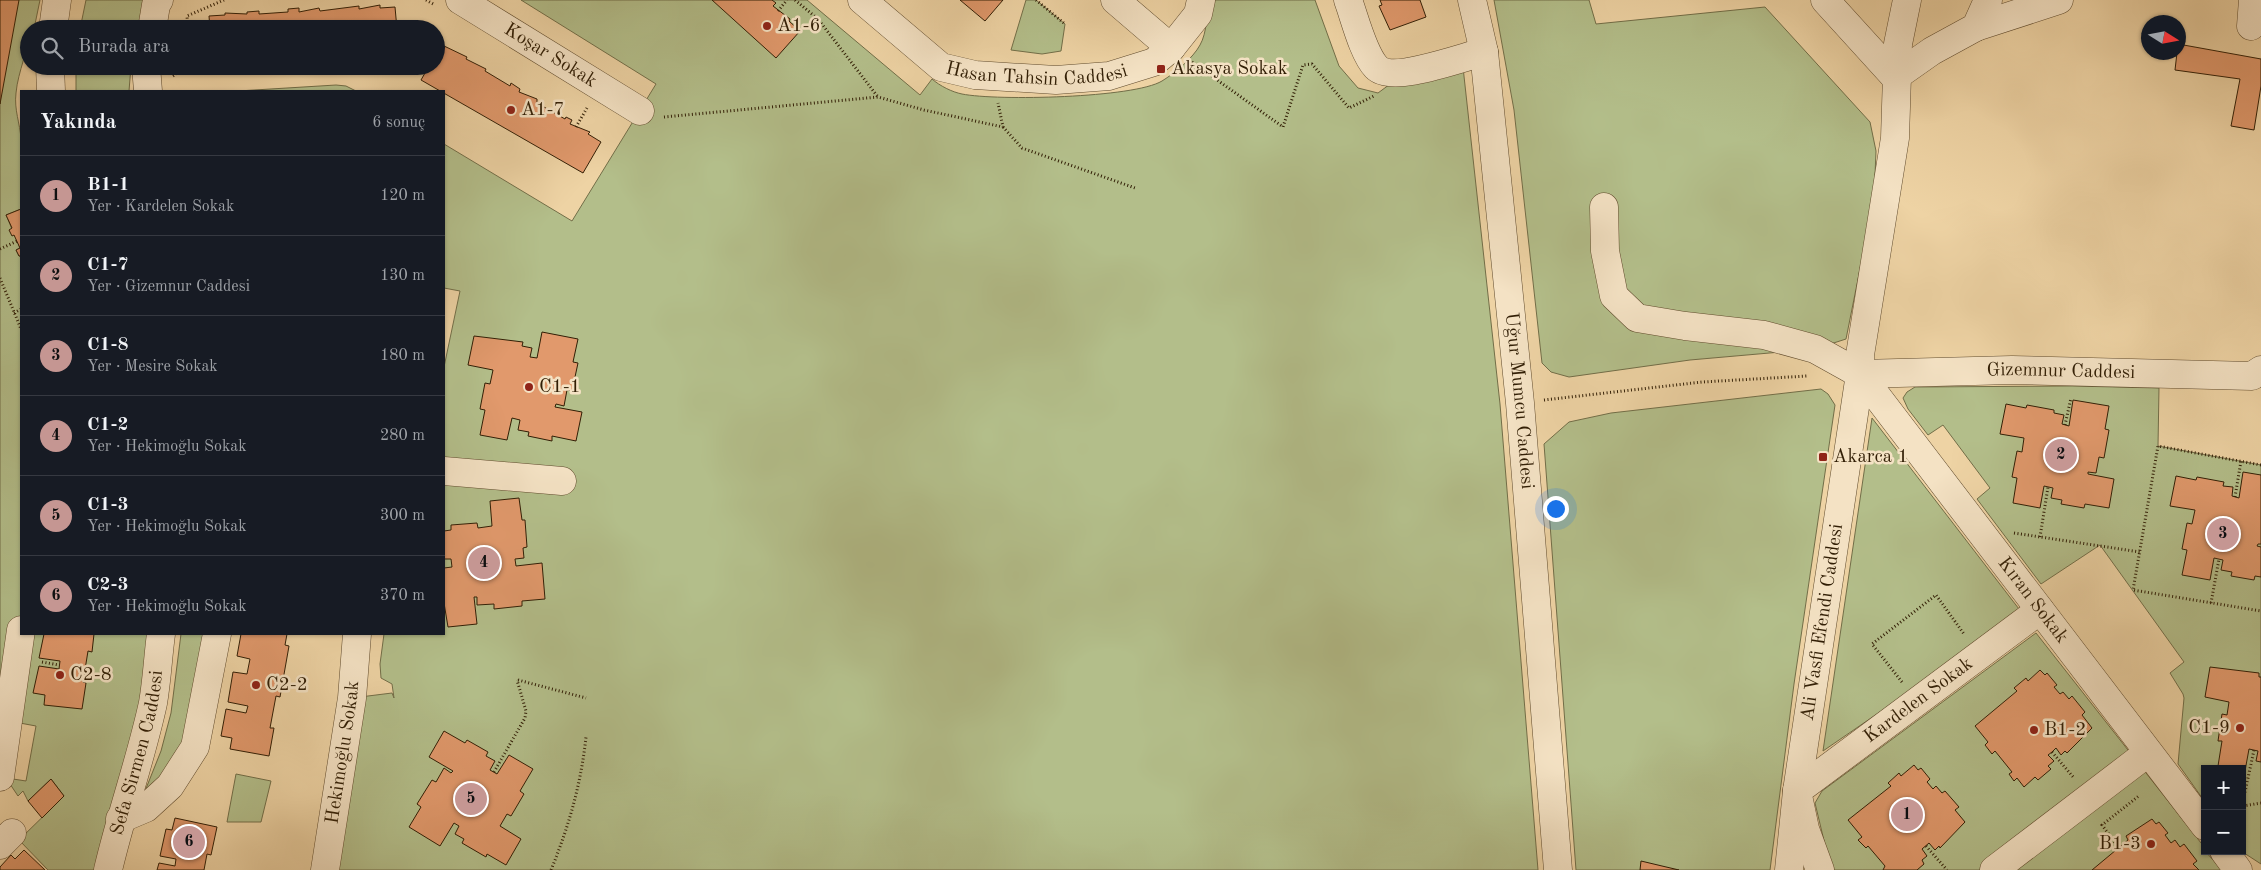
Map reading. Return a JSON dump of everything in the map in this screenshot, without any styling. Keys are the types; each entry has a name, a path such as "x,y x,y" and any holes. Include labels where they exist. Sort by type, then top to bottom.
{"street":[{"path":"54,20 57,0"},
{"path":"154,20 156,5 159,0"},
{"name":"Koşar Sokak","path":"460,0 640,111"},
{"name":"Hasan Tahsin Caddesi","path":"862,0 941,67 956,72 993,77 1039,80 1090,79 1109,76 1154,62 1172,48 1198,14 1201,0"},
{"path":"1115,0 1172,48"},
{"path":"1348,0 1371,60 1378,69 1389,74 1405,73 1484,52"},
{"name":"Uğur Mumcu Caddesi","path":"1472,0 1484,52 1520,402 1558,870"},
{"path":"1825,0 1895,77 1932,51 1976,27 2059,0"},
{"name":"Ali Vasfi Efendi Caddesi","path":"1789,870 1797,790 1860,374 1860,355 1895,138 1895,77 1898,44 1906,0"},
{"path":"1976,27 1988,0"},
{"path":"2251,26 2254,0"},
{"path":"50,75 51,90"},
{"path":"147,75 148,90"},
{"path":"1604,207 1605,251 1614,296 1637,318 1685,326 1764,335 1815,349 1860,374"},
{"name":"Gizemnur Caddesi","path":"1860,374 2012,370 2258,376"},
{"name":"Kıran Sokak","path":"1860,374 2201,821"},
{"path":"445,471 562,481"},
{"name":"Kardelen Sokak","path":"1797,790 2040,610"},
{"path":"0,777 20,635"},
{"name":"Sefa Sirmen Caddesi","path":"108,870 120,819 140,757 153,701 161,635"},
{"path":"120,819 146,808 170,786 195,747 217,635"},
{"name":"Hekimoğlu Sokak","path":"325,870 352,698 357,635"},
{"path":"1994,870 2137,761"},
{"path":"1797,790 1807,837 1820,870"},
{"path":"2227,855 2238,870"}],"path":[{"path":"187,20 187,16 224,0"},
{"path":"778,11 787,0"},
{"path":"795,0 818,19 878,97"},
{"path":"1036,0 1066,24"},
{"path":"1172,48 1284,127 1303,65 1312,64 1349,108 1374,96 1405,73"},
{"path":"993,77 1003,127 1022,148 1135,188"},
{"path":"640,111 652,118 878,97 924,110 1003,127"},
{"path":"0,249 17,241"},
{"path":"0,278 20,327"},
{"path":"14,313 20,310"},
{"path":"1541,400 1702,382 1809,376"},
{"path":"2066,425 2071,396"},
{"path":"2261,465 2158,446 2133,590 2261,612"},
{"path":"2235,497 2241,461"},
{"path":"2040,537 2048,487"},
{"path":"2011,533 2140,552"},
{"path":"2211,603 2219,559"},
{"path":"1904,685 1872,644 1936,595 1966,638"},
{"path":"494,772 525,718 526,711 517,680 586,698"},
{"path":"552,870 571,818 580,784 586,737"},
{"path":"2246,791 2254,750"},
{"path":"2052,752 2089,797"},
{"path":"2119,848 2102,825 2147,790"},
{"path":"2246,806 2261,803"},
{"path":"1926,846 1947,870"}],"green space":[{"path":"0,0 40,0 36,20 20,20 20,73 16,105 20,133 20,209 6,215 20,248 16,250 20,256 20,635 161,635 108,870 48,870 19,840 64,796 51,779 28,801 23,791 18,796 10,784 13,779 26,781 36,726 9,721 0,777"},
{"path":"86,0 145,0 141,20 82,20"},
{"path":"521,0 807,0 920,95 932,79 958,93 1004,97 1096,94 1147,87 1162,81 1172,74 1197,50 1204,35 1209,0 1315,0 1339,66 1358,88 1378,93 1405,73 1462,58 1500,404 1538,870 325,870 352,698 392,693 394,698 392,684 381,678 380,664 384,635 445,635 445,362 460,291 445,288 445,145 572,221 656,84"},
{"path":"1026,0 1036,0 1065,24 1061,51 1042,54 1011,50"},
{"path":"1494,0 1589,0 1596,24 1765,7 1870,122 1876,151 1874,199 1846,339 1815,349 1690,360 1569,377 1551,372 1542,363 1514,110"},
{"path":"76,75 130,75 129,90 76,90"},
{"path":"336,85 346,86 354,90 254,90"},
{"path":"2073,386 2159,388 2158,446 2261,465 2261,864 2246,854 2246,765 2201,765 2201,796 2178,764 2184,698 2170,673 2184,662 2100,545 2041,584 1977,499 1990,488 1943,425 1928,435 1908,409 1903,398 1907,392 1915,387"},
{"path":"1821,389 1828,394 1835,405 1794,684 1770,870 1576,870 1544,444 1569,422 1611,413"},
{"path":"1872,418 2019,609 1909,692 1823,751"},
{"path":"2036,633 2201,843 2201,855 2209,855 2222,870 1831,870 1815,803 1822,791"},
{"path":"181,635 217,635 195,747 145,791 161,751 171,713"},
{"path":"236,774 271,781 261,822 227,822"}],"building":[{"path":"0,0 19,0 0,104"},
{"name":"A1-6","path":"712,0 772,0 776,3 773,6 790,19 789,21 800,31 776,58"},
{"path":"960,0 1003,0 985,21"},
{"path":"1380,0 1420,0 1426,17 1390,30 1379,6 1382,5"},
{"path":"380,5 380,8 395,7 396,20 209,20 209,16 225,15 225,13 247,14 247,12 259,11 259,14 288,12 288,9 299,8 299,12 319,8 320,11 359,6 359,9"},
{"path":"2186,45 2261,59 2261,86 2254,130 2231,126 2240,79 2175,70 2176,60 2186,60"},
{"name":"A1-7","path":"445,46 467,57 466,59 486,69 485,71 510,86 511,83 520,89 519,92 537,99 537,103 565,119 566,117 572,120 570,124 590,132 588,134 601,142 583,173 445,94 445,90 438,90 421,80 424,75 445,75"},
{"path":"20,209 20,248 14,235 12,236 9,230 12,228 6,215"},
{"path":"20,248 20,256 19,256 16,250"},
{"name":"C1-1","path":"542,332 578,339 573,362 578,363 572,391 567,390 564,406 556,404 555,407 582,412 576,441 552,436 552,441 528,436 529,432 518,430 520,420 512,418 507,440 480,435 485,410 480,409 485,383 490,384 493,370 468,365 474,336 523,342 522,346 532,348 530,357 537,358"},
{"path":"2073,400 2109,406 2105,429 2109,430 2104,458 2099,457 2096,473 2088,472 2088,474 2114,479 2109,508 2085,504 2084,508 2061,504 2062,500 2051,498 2053,488 2044,486 2040,508 2013,503 2017,478 2012,477 2017,451 2022,452 2024,438 2000,434 2006,404 2026,408 2027,405 2054,410 2054,413 2064,415 2062,424 2069,426"},
{"path":"2243,472 2261,475 2261,544 2257,546 2261,547 2261,577 2255,576 2254,580 2231,576 2232,572 2221,570 2223,560 2214,558 2210,580 2182,575 2187,550 2182,549 2187,523 2192,524 2195,510 2170,506 2176,476 2196,480 2197,477 2224,482 2223,486 2233,487 2232,496 2239,498"},
{"path":"519,498 522,520 525,520 527,547 523,548 524,558 515,559 516,566 542,563 545,599 522,601 522,606 494,609 494,604 477,605 477,597 474,597 477,624 448,627 445,609 445,568 452,567 451,559 445,559 445,531 451,530 451,525 477,523 478,528 492,526 490,501"},
{"name":"C2-8","path":"44,635 94,635 92,652 88,651 83,682 86,683 82,709 44,705 45,695 33,693 39,666 59,669 60,661 39,658"},
{"name":"C2-2","path":"241,635 287,635 285,645 289,646 280,697 276,696 270,728 274,728 269,756 230,749 232,738 221,736 226,709 246,713 248,706 228,702 233,672 247,674 250,659 237,656"},
{"name":"C1-9","path":"2210,667 2259,673 2259,677 2261,677 2261,762 2256,761 2258,751 2249,749 2246,766 2218,765 2222,741 2218,741 2222,714 2227,715 2229,702 2205,697"},
{"name":"B1-2","path":"2040,670 2045,675 2047,673 2057,685 2054,687 2060,694 2063,692 2069,699 2072,696 2085,712 2082,715 2092,728 2067,753 2065,751 2061,755 2056,748 2048,755 2054,761 2048,766 2051,769 2038,780 2035,777 2024,787 2017,778 2014,781 2009,774 2012,772 1995,751 1992,754 1985,745 1988,742 1975,726 2017,691 2014,688 2026,678 2028,681"},
{"path":"444,731 465,743 467,740 488,752 486,756 495,761 490,770 497,774 509,755 533,769 520,791 524,794 511,816 507,814 500,826 521,839 506,865 487,854 486,857 462,843 464,839 455,834 459,826 454,823 440,846 409,827 421,807 417,804 432,780 436,782 444,768 451,773 453,771 429,757"},
{"path":"1914,765 1918,770 1921,768 1930,779 1927,782 1933,789 1936,786 1942,793 1945,791 1959,807 1955,810 1965,822 1940,848 1939,846 1935,850 1929,843 1922,849 1927,856 1922,860 1924,864 1917,870 1883,870 1885,866 1868,846 1866,848 1858,840 1862,837 1848,820 1891,786 1888,783 1899,773 1901,776"},
{"path":"51,779 64,796 42,818 28,801"},
{"path":"175,818 217,827 211,855 207,854 204,870 157,870 159,863 175,866 176,859 160,856 166,829 172,830"},
{"name":"B1-3","path":"2152,819 2156,824 2159,822 2168,833 2165,835 2171,843 2175,840 2180,847 2184,844 2197,861 2193,864 2199,870 2092,870 2128,840 2126,836"},
{"path":"24,850 45,870 0,870 0,867 11,855 15,859"},
{"path":"1641,861 1662,866 1679,870 1640,870"}],"place":[{"name":"A1-6","path":"767,26"},
{"name":"Akasya Sokak","path":"1161,69"},
{"name":"A1-7","path":"511,110"},
{"name":"C1-1","path":"529,387"},
{"name":"C1-7","path":"2061,455"},
{"name":"Akarca 1","path":"1823,457"},
{"name":"C1-8","path":"2223,534"},
{"name":"C1-2","path":"484,563"},
{"name":"C2-8","path":"60,675"},
{"name":"C2-2","path":"256,685"},
{"name":"C1-9","path":"2240,728"},
{"name":"B1-2","path":"2034,730"},
{"name":"C1-3","path":"471,799"},
{"name":"B1-1","path":"1907,815"},
{"name":"C2-3","path":"189,842"},
{"name":"B1-3","path":"2151,844"}]}
